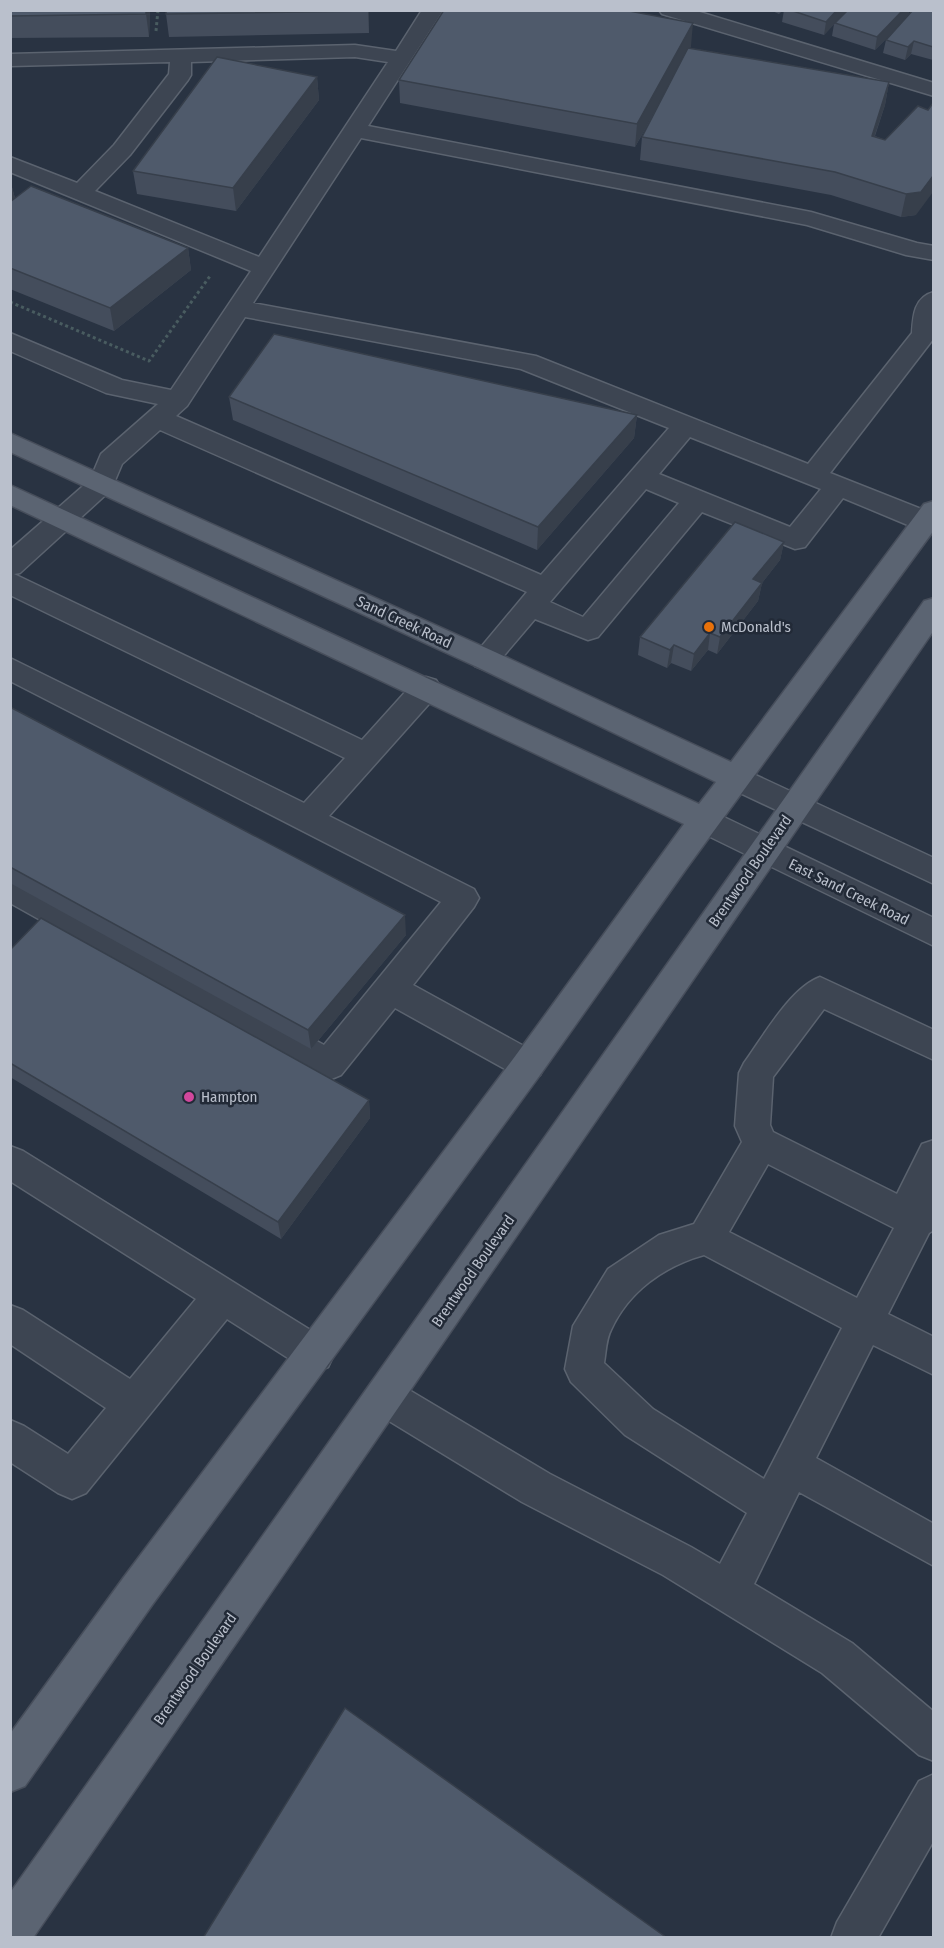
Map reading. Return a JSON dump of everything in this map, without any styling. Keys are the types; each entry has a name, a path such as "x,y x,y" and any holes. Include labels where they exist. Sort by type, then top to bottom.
{"main road":[{"name":"Sand Creek Road","path":"10,441 485,659 736,778"},
{"path":"10,494 426,687 705,820"},
{"path":"10,1771 138,1592 528,1065 929,515"},
{"name":"Brentwood Boulevard","path":"10,1932 933,608"}],"street":[{"path":"10,566 102,484 110,460 178,400 433,10"},
{"path":"669,10 933,90"},
{"path":"10,60 355,51 402,58"},
{"path":"80,193 122,150 180,75 180,56"},
{"path":"355,130 811,219 924,252 933,269"},
{"path":"10,164 265,268"},
{"path":"924,252 933,231"},
{"path":"813,476 924,334 926,309 933,299"},
{"path":"238,308 527,362 838,486 929,515"},
{"path":"10,341 115,387 178,400"},
{"path":"157,418 538,597 588,630 697,500"},
{"path":"485,659 686,425"},
{"path":"641,477 795,540 838,486"},
{"path":"10,583 366,755"},
{"path":"10,668 463,898 329,1065 10,887"},
{"path":"308,819 426,687"},
{"name":"Sand Creek Road","path":"736,778 795,807"},
{"path":"795,807 933,872"},
{"path":"705,820 765,850"},
{"name":"East Sand Creek Road","path":"765,850 933,933"},
{"path":"390,989 528,1065"},
{"path":"925,1216 761,1143 752,1126 756,1073 805,1006 820,991 933,1046"},
{"path":"706,1238 761,1143"},
{"path":"925,1216 915,1191 933,1155"},
{"path":"10,1162 315,1354"},
{"path":"728,1592 865,1321 925,1216"},
{"path":"771,1506 639,1422 584,1370 592,1326 621,1281 672,1247 706,1238 933,1357"},
{"path":"10,1439 72,1479 222,1296"},
{"path":"10,1322 134,1404"},
{"path":"385,1397 536,1488 677,1561 837,1658 933,1740"},
{"path":"792,1466 933,1546"},
{"path":"853,1938 933,1796"}],"path":[{"path":"156,38 158,10"},
{"path":"10,302 114,348 149,360 210,275"}],"building":[{"path":"10,10 146,10 146,14 10,16"},
{"path":"166,10 368,10 368,11 166,14"},
{"path":"444,10 624,10 693,23 637,124 399,80"},
{"path":"790,10 837,10 826,22"},
{"path":"848,10 903,10 877,37 835,23"},
{"path":"913,10 933,11 933,47 914,41 908,47 886,40"},
{"path":"688,48 889,82 872,136 885,140 918,106 928,110 933,103 933,176 921,192 906,194 835,172 642,137"},
{"path":"217,57 317,77 233,188 133,171"},
{"path":"31,186 188,248 110,308 10,268 10,202"},
{"path":"274,334 637,415 538,527 229,397"},
{"path":"735,522 784,542 753,579 762,583 720,637 710,633 694,654 674,645 670,650 640,637"},
{"path":"10,707 405,915 308,1030 10,867"},
{"name":"Hampton","path":"41,918 369,1100 278,1222 10,1063 10,950"},
{"path":"345,1708 667,1938 203,1938"}],"place":[{"name":"McDonald's","path":"709,627"},
{"name":"Hampton","path":"189,1097"}]}
